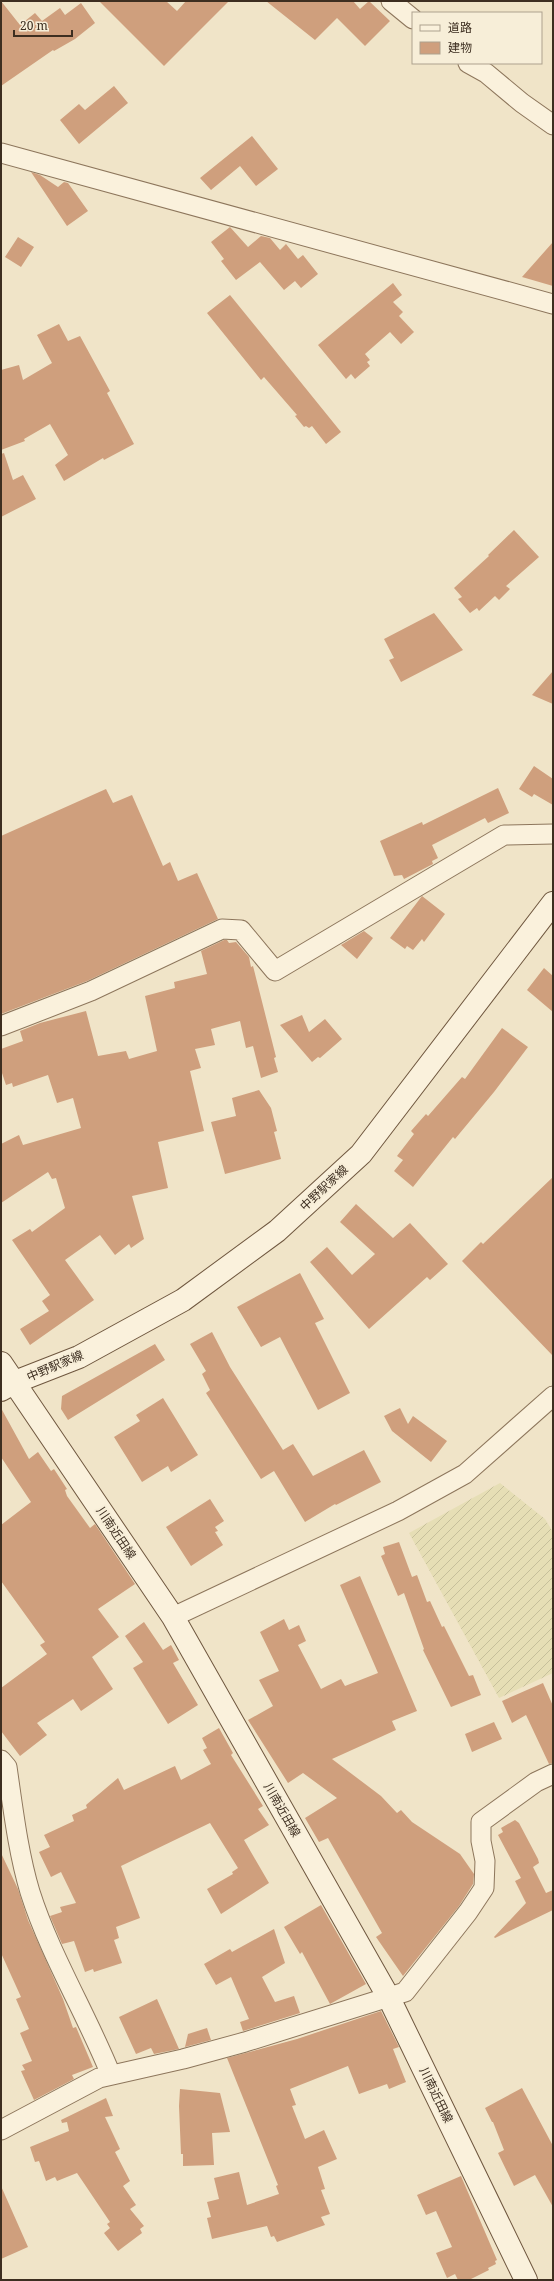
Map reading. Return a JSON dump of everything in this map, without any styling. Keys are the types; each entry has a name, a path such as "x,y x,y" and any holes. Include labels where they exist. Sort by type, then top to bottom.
{"main road":[{"name":"中野駅家線","path":"8,1386 79,1357 184,1300 278,1231 361,1154 553,903"},
{"name":"川南近田線","path":"1,1362 8,1386 173,1618 389,1998 526,2280"}],"street":[{"path":"391,1 412,18"},
{"path":"470,64 486,74 522,103 553,125"},
{"path":"1,153 553,304"},
{"path":"1,1026 91,991 222,929 242,930 275,971 504,835 553,834"},
{"path":"173,1618 398,1511 465,1474 553,1396"},
{"path":"1,1760 7,1767 16,1827 30,1891 46,1934 111,2075"},
{"path":"1,2130 99,2078 190,2057 405,1992 468,1912 484,1888 485,1861 481,1841 481,1822 536,1782 553,1774"}],"shaded area":[{"path":"500,1483 545,1519 553,1532 553,1673 499,1698 409,1533"}],"building":[{"path":"1,1 20,25 35,13 42,21 60,8 65,15 81,3 95,23 75,39 54,51 53,50 1,86"},
{"path":"99,1 166,1 177,11 186,1 229,1 164,66"},
{"path":"266,1 353,1 360,9 369,1 390,21 365,46 337,18 315,40"},
{"path":"114,86 128,103 79,144 60,120 79,104 85,110"},
{"path":"252,136 278,169 256,186 240,166 211,190 200,178"},
{"path":"31,172 40,175 58,187 64,182 68,183 88,211 67,226"},
{"path":"230,227 248,247 261,236 270,238 280,250 286,244 298,259 303,255 318,274 301,288 295,281 284,290 260,262 236,280 221,261 224,259 211,242"},
{"path":"18,237 34,247 21,267 5,257"},
{"path":"553,242 553,286 522,277"},
{"path":"393,283 402,295 393,302 403,312 399,316 414,332 401,344 390,332 365,354 370,360 367,362 370,366 355,379 351,374 346,379 318,345"},
{"path":"230,295 341,432 326,444 312,426 309,428 306,426 304,427 295,416 297,415 264,377 261,380 207,313"},
{"path":"59,324 68,341 80,336 110,391 107,393 134,444 104,460 103,458 64,481 55,465 68,455 50,424 24,439 25,441 1,450 1,370 19,365 23,380 52,363 37,335"},
{"path":"4,453 13,480 23,475 36,499 1,517 1,454"},
{"path":"514,530 539,557 506,586 510,589 499,600 495,596 479,611 477,608 470,613 458,599 462,597 454,588 489,556 488,555"},
{"path":"434,613 463,650 401,682 389,660 394,658 384,639"},
{"path":"553,671 553,704 532,695"},
{"path":"534,766 553,779 553,805 534,794 532,797 519,789"},
{"path":"498,788 509,813 488,823 485,818 432,845 438,858 432,861 433,864 404,879 402,875 394,876 380,841 422,822 423,825"},
{"path":"106,789 113,803 132,795 163,866 170,862 178,881 197,873 218,919 87,981 1,1014 1,836"},
{"path":"422,896 445,914 424,942 422,939 413,950 407,946 405,949 390,938"},
{"path":"364,931 373,938 357,959 341,945"},
{"path":"227,940 229,943 236,942 249,957 251,967 253,966 276,1057 274,1058 278,1072 261,1078 253,1046 246,1048 240,1021 211,1029 215,1045 195,1049 201,1068 190,1071 204,1131 158,1142 168,1188 132,1196 144,1239 131,1248 129,1244 115,1255 100,1235 65,1260 94,1300 30,1345 20,1329 49,1311 42,1301 50,1295 12,1240 30,1229 32,1232 65,1208 56,1178 52,1179 48,1172 1,1203 1,1144 19,1135 23,1145 81,1128 73,1098 57,1103 48,1075 13,1087 12,1083 6,1085 1,1070 1,1049 23,1041 20,1031 40,1023 86,1011 98,1056 126,1051 129,1059 157,1051 145,996 175,988 174,982 207,974 201,951"},
{"path":"544,968 553,976 553,1012 527,990"},
{"path":"302,1015 309,1032 325,1019 342,1039 320,1058 318,1057 312,1062 280,1025"},
{"path":"502,1028 528,1047 494,1092 455,1139 453,1137 413,1187 394,1171 403,1160 397,1156 414,1134 411,1131 426,1114 428,1116 462,1077 465,1079"},
{"path":"259,1090 271,1108 277,1131 274,1132 281,1159 225,1174 211,1122 236,1116 232,1098"},
{"path":"553,1177 553,1356 462,1261 481,1242 483,1244"},
{"path":"356,1204 393,1238 410,1223 448,1264 430,1280 427,1277 369,1329 310,1262 327,1247 352,1275 375,1254 340,1222"},
{"path":"300,1273 324,1319 315,1323 350,1393 318,1410 280,1337 261,1347 237,1307"},
{"path":"212,1332 230,1367 283,1450 293,1444 313,1476 364,1450 381,1482 336,1505 335,1504 305,1522 274,1471 261,1479 206,1393 210,1390 202,1374 206,1371 190,1344"},
{"path":"155,1344 165,1360 68,1420 61,1409 62,1396"},
{"path":"163,1398 198,1455 171,1472 168,1466 142,1482 114,1437 140,1421 136,1415"},
{"path":"1,1408 29,1459 38,1452 51,1471 54,1469 67,1489 65,1490 67,1496 90,1528 95,1524 135,1584 98,1609 119,1637 92,1657 113,1689 81,1711 73,1699 37,1723 47,1735 20,1756 1,1731 1,1688 47,1654 40,1645 45,1642 1,1581 1,1525 31,1502 1,1457"},
{"path":"400,1408 408,1424 413,1416 447,1441 431,1462 392,1431 384,1416"},
{"path":"210,1499 224,1521 215,1527 218,1531 215,1532 223,1545 191,1566 166,1527"},
{"path":"399,1542 412,1577 417,1575 427,1602 430,1601 442,1627 444,1626 469,1676 473,1675 481,1695 451,1707 423,1650 424,1649 404,1593 398,1596 381,1556 385,1554 383,1547"},
{"path":"360,1576 417,1711 392,1721 396,1730 332,1759 381,1796 397,1813 401,1810 412,1822 460,1854 474,1874 473,1884 459,1906 403,1976 376,1937 382,1933 328,1838 319,1842 305,1818 337,1798 303,1773 288,1783 248,1720 273,1706 259,1680 279,1671 260,1632 284,1619 289,1630 299,1625 306,1641 298,1645 321,1689 341,1679 345,1686 378,1673 340,1585"},
{"path":"144,1622 163,1650 171,1645 179,1660 173,1663 198,1705 168,1724 133,1668 143,1662 125,1636"},
{"path":"543,1683 553,1706 553,1763 549,1764 526,1715 512,1723 502,1701"},
{"path":"494,1722 502,1739 472,1752 465,1734"},
{"path":"219,1728 233,1753 231,1755 263,1806 258,1809 269,1825 244,1840 269,1883 221,1914 207,1889 233,1874 232,1872 238,1868 210,1823 121,1866 140,1918 116,1927 119,1938 114,1940 122,1963 94,1972 93,1969 85,1972 74,1941 62,1944 50,1916 62,1912 60,1907 76,1903 61,1872 51,1877 39,1852 50,1847 44,1835 74,1821 72,1815 87,1808 86,1805 118,1778 124,1790 175,1766 181,1780 211,1764 203,1750 207,1748 202,1738"},
{"path":"515,1820 519,1823 538,1859 539,1863 533,1867 546,1893 553,1890 553,1910 495,1938 494,1937 526,1903 515,1881 521,1878 498,1835 503,1832 501,1828"},
{"path":"1,1853 18,1889 28,1920 63,1999 73,2028 76,2027 93,2067 72,2075 74,2079 34,2100 21,2071 25,2070 22,2065 32,2061 20,2033 29,2029 16,1999 21,1997 1,1953"},
{"path":"321,1905 366,1984 330,2004 302,1952 300,1954 284,1927"},
{"path":"274,1929 285,1963 262,1977 275,2002 294,1996 300,2013 243,2031 240,2022 249,2019 231,1977 216,1985 204,1964 230,1949 232,1952"},
{"path":"157,1999 179,2049 154,2054 151,2048 136,2054 119,2017"},
{"path":"381,2011 399,2047 393,2049 406,2082 389,2089 387,2084 359,2094 348,2066 290,2089 296,2105 292,2106 305,2139 324,2130 337,2159 318,2167 325,2189 321,2190 330,2214 321,2217 325,2225 277,2242 274,2236 271,2237 267,2226 212,2239 207,2218 211,2217 207,2202 219,2199 214,2178 239,2172 247,2205 279,2194 276,2186 278,2185 227,2058 297,2039"},
{"path":"207,2028 211,2040 185,2047 188,2034"},
{"path":"522,2088 553,2146 553,2207 535,2175 514,2186 498,2153 504,2150 493,2122 485,2108"},
{"path":"180,2089 220,2093 230,2132 212,2133 214,2165 183,2166 179,2106"},
{"path":"106,2098 113,2116 105,2117 120,2149 115,2152 130,2181 123,2186 136,2205 130,2209 144,2226 140,2229 142,2233 118,2251 104,2233 110,2228 107,2224 110,2222 77,2173 57,2181 55,2177 46,2181 39,2161 35,2162 30,2147 69,2131 67,2122 62,2123 61,2120"},
{"path":"461,2176 497,2260 495,2261 496,2264 488,2268 489,2270 469,2280 458,2280 455,2274 447,2278 436,2253 452,2247 436,2211 426,2215 417,2195"},
{"path":"1,2186 28,2247 1,2259"}]}
